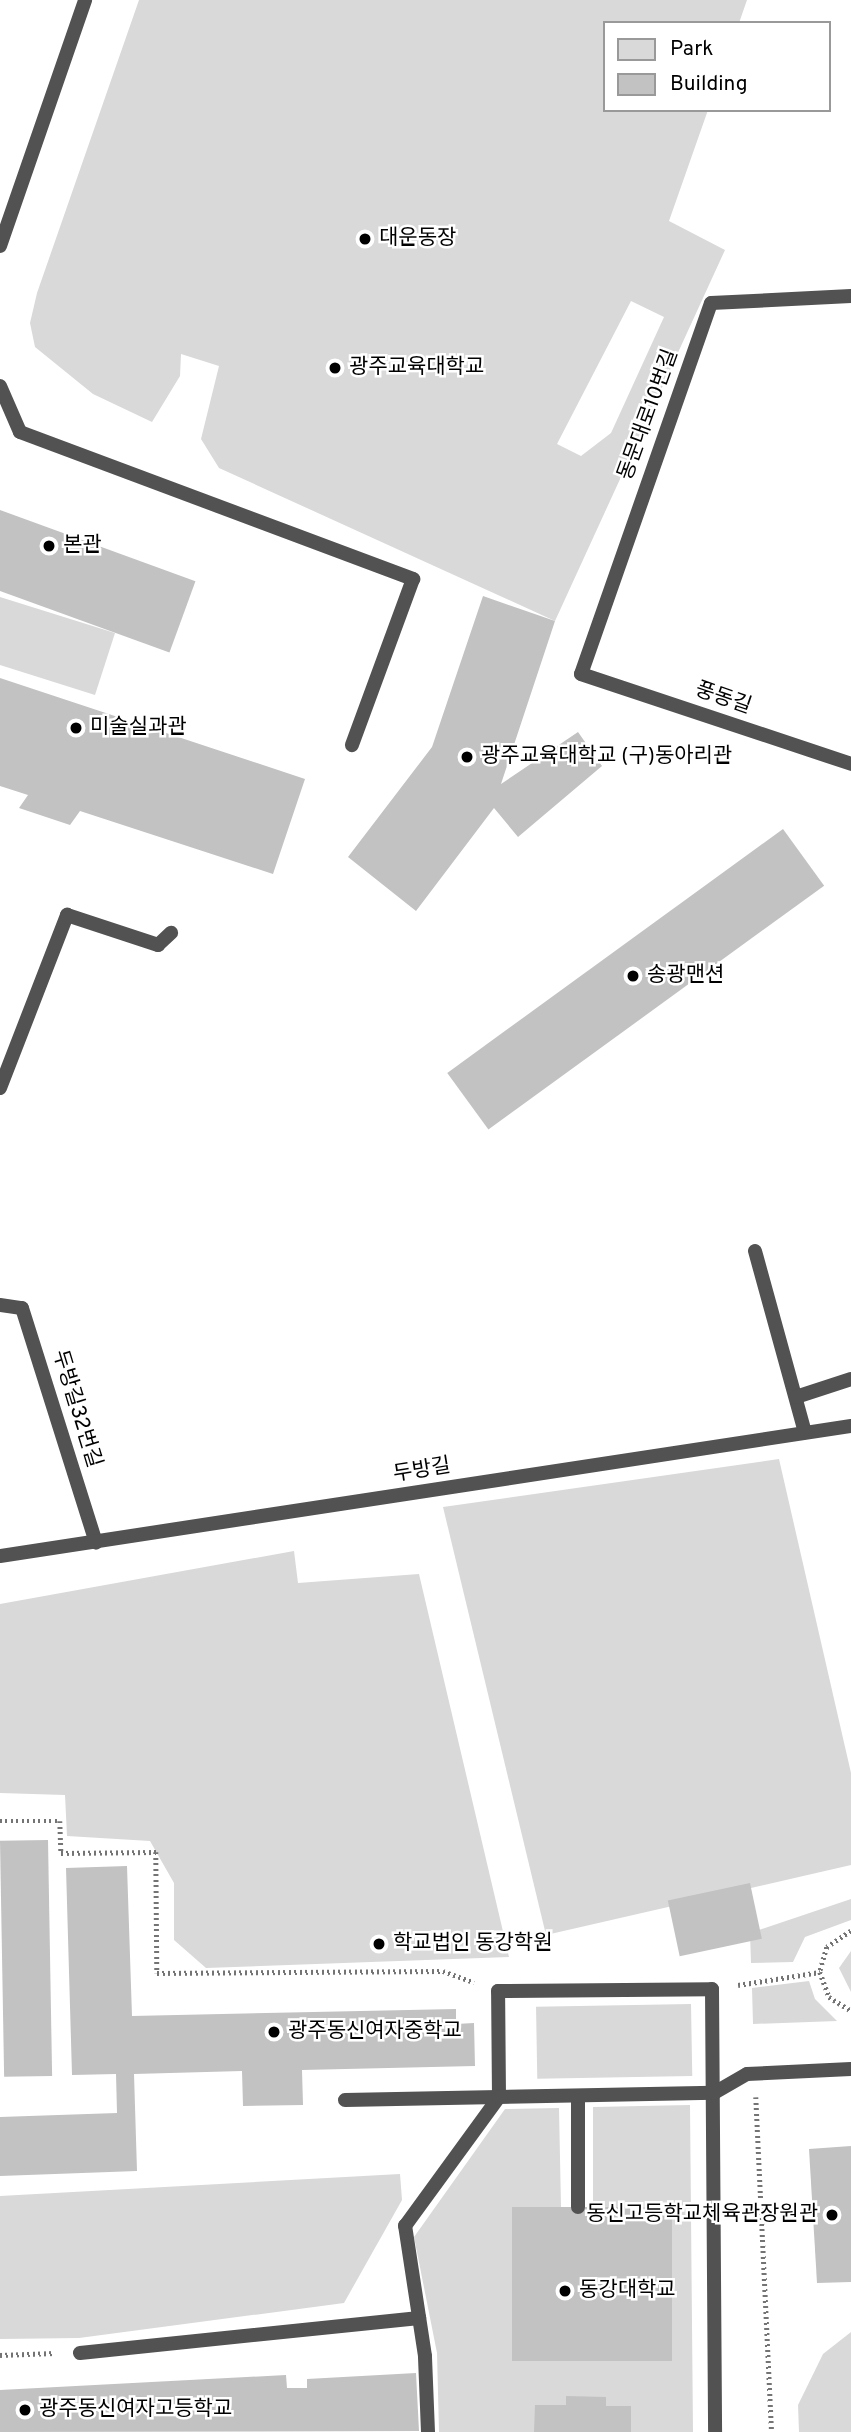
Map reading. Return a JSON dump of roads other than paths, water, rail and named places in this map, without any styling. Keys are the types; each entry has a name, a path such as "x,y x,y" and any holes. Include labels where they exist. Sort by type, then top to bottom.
{"lane":[{"path":"0,246 85,0"},
{"name":"동문대로10번길","path":"581,674 711,303 851,296"},
{"path":"0,386 20,432 413,579 352,744"},
{"name":"풍동길","path":"581,674 851,764"},
{"path":"0,1088 67,915 158,945 170,933"},
{"path":"755,1251 805,1432"},
{"name":"두방길32번길","path":"0,1305 22,1308 96,1544"},
{"path":"796,1398 851,1379"},
{"name":"두방길","path":"0,1556 96,1544 851,1426"},
{"path":"428,2432 419,2318 405,2226 499,2097 498,1991 712,1989 715,2432"},
{"path":"345,2100 714,2093 755,2074 851,2069"},
{"path":"578,2096 578,2207"},
{"path":"80,2353 419,2318"}],"place":[{"name":"대운동장","path":"365,239"},
{"name":"광주교육대학교","path":"335,368"},
{"name":"본관","path":"49,546"},
{"name":"미술실과관","path":"76,728"},
{"name":"광주교육대학교 (구)동아리관","path":"467,757"},
{"name":"송광맨션","path":"633,976"},
{"name":"학교법인 동강학원","path":"379,1944"},
{"name":"광주동신여자중학교","path":"274,2032"},
{"name":"동신고등학교체육관장원관","path":"832,2215"},
{"name":"동강대학교","path":"565,2291"},
{"name":"광주동신여자고등학교","path":"25,2410"}]}
